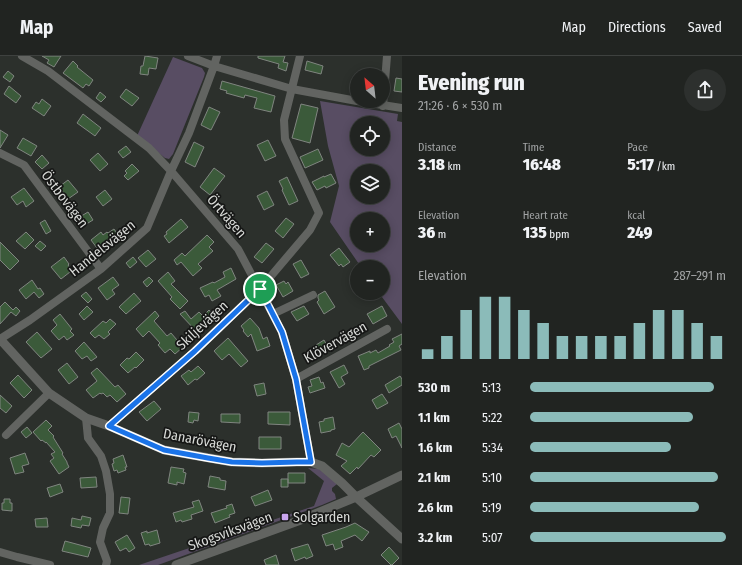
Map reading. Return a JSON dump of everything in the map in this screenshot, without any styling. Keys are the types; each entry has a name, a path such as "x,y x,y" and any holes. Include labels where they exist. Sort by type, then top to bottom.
{"street":[{"name":"Örtvägen","path":"22,56 48,71 149,148 171,171 238,249 282,332 296,379 311,462"},
{"path":"188,56 214,66 292,89 350,100"},
{"name":"Handelsvägen","path":"0,339 30,320 101,269 147,228 189,133 217,56"},
{"name":"Skiljevägen","path":"109,426 195,351 260,289 310,230 319,213 285,139 284,120 300,56"},
{"path":"386,68 387,56"},
{"path":"390,107 402,108"},
{"name":"Östbovägen","path":"0,153 24,165 101,269"},
{"path":"272,314 313,295"},
{"name":"Klövervägen","path":"296,379 387,329"},
{"name":"Danarövägen","path":"0,339 49,393 86,418 109,426 164,450 232,462 311,462 322,466 342,482 356,498 402,539"},
{"path":"6,436 49,393"},
{"path":"86,418 88,438 101,456 110,494 110,513 103,528 100,542 106,565"},
{"name":"Skogsviksvägen","path":"176,565 298,521 356,498 402,475"},
{"path":"0,552 28,563 50,565"}],"shaded area":[{"path":"173,57 202,68 205,73 173,154 169,159 165,158 137,136"},
{"path":"320,101 350,106 350,108 362,108 398,114 397,121 402,122 402,324 384,300 390,300 390,260 356,260 351,252 390,252 390,212 350,212 350,251 330,222 339,186 328,146"},
{"path":"308,468 319,469 333,479 337,484 332,488 336,499 158,565 139,565 314,506 324,481"}],"building":[{"path":"42,56 61,56 54,67 47,63 49,60"},
{"path":"145,56 158,58 156,69 149,68 148,75 140,74"},
{"path":"258,56 285,56 283,62 288,63 286,71 278,68 279,64 258,58"},
{"path":"73,61 78,66 77,67 93,80 89,86 86,84 83,88 63,73"},
{"path":"307,61 323,66 321,74 305,70"},
{"path":"8,71 14,76 10,82 3,77"},
{"path":"396,78 402,79 402,92 394,91"},
{"path":"222,81 275,96 271,112 254,108 257,98 245,95 244,98 226,93 227,91 220,89"},
{"path":"9,86 21,96 16,103 4,94"},
{"path":"126,89 139,98 132,106 120,97"},
{"path":"100,92 106,97 101,102 96,98"},
{"path":"42,99 51,106 44,116 32,108 36,102 39,104"},
{"path":"301,104 318,108 310,143 292,138"},
{"path":"209,107 220,112 211,130 201,125"},
{"path":"83,114 101,128 95,136 77,123"},
{"path":"0,130 8,135 0,148"},
{"path":"23,138 37,146 31,156 17,148"},
{"path":"268,140 276,156 265,161 257,145"},
{"path":"194,142 204,147 195,167 185,162"},
{"path":"126,146 131,152 123,158 118,152"},
{"path":"318,149 323,160 305,168 300,157"},
{"path":"98,153 108,164 100,171 90,160"},
{"path":"42,155 49,163 42,169 35,162"},
{"path":"132,164 139,171 128,180 124,176 127,173 125,171"},
{"path":"214,168 225,176 210,195 200,187"},
{"path":"331,174 336,183 326,188 325,186 317,190 312,182"},
{"path":"287,177 298,201 289,205 279,181"},
{"path":"68,180 78,192 68,199 60,188 55,192 51,187 57,183 60,186"},
{"path":"24,188 34,201 26,207 23,201 17,205 11,197"},
{"path":"105,190 112,199 103,206 96,197"},
{"path":"267,191 274,205 264,210 257,196"},
{"path":"88,212 93,220 83,226 78,218"},
{"path":"286,218 294,224 283,238 275,231"},
{"path":"181,219 188,227 169,243 164,236 167,234 166,232"},
{"path":"45,220 51,231 46,234 40,223"},
{"path":"114,229 118,235 102,247 97,248 91,240 101,232 103,235"},
{"path":"26,232 34,240 25,249 16,241"},
{"path":"207,235 214,242 209,247 213,251 198,264 202,268 193,276 181,262 177,265 174,260 182,253 185,256"},
{"path":"40,241 46,246 41,251 35,246"},
{"path":"0,242 19,261 10,270 0,260"},
{"path":"266,243 274,249 262,263 254,257"},
{"path":"339,248 350,262 343,267 341,264 339,266 330,255"},
{"path":"148,250 156,259 146,267 138,258"},
{"path":"64,257 71,269 69,271 70,272 61,279 51,267"},
{"path":"133,257 137,262 130,268 126,263"},
{"path":"301,260 309,274 301,278 293,264"},
{"path":"231,268 236,279 217,290 221,296 212,301 209,295 205,297 200,288 225,277 223,272"},
{"path":"168,272 175,281 171,284 188,301 180,309 170,299 172,297 158,281"},
{"path":"113,277 119,285 112,290 115,294 107,300 98,288"},
{"path":"149,277 153,281 147,287 143,282"},
{"path":"32,280 38,289 40,288 44,294 39,298 34,292 26,299 19,290"},
{"path":"284,281 286,284 288,282 293,291 283,297 276,285"},
{"path":"325,291 335,307 324,314 317,302 319,300 318,295"},
{"path":"86,292 92,299 88,303 81,296"},
{"path":"134,293 141,301 126,314 119,307"},
{"path":"5,302 13,310 16,307 20,311 16,316 11,312 0,324 0,307"},
{"path":"87,306 93,312 84,320 79,314"},
{"path":"304,306 309,314 297,321 291,312"},
{"path":"382,306 387,316 373,324 367,314"},
{"path":"209,310 216,318 212,321 205,314"},
{"path":"155,311 159,316 154,321 167,336 171,333 183,347 175,354 170,349 165,353 158,345 160,343 149,331 143,337 136,329"},
{"path":"185,311 191,319 199,312 206,319 198,326 199,328 196,331 180,314"},
{"path":"60,314 72,329 70,331 74,335 67,340 64,336 59,340 51,331 57,325 53,320"},
{"path":"250,318 259,328 263,339 267,337 270,346 257,351 251,334 248,337 241,326"},
{"path":"110,319 116,324 108,332 110,334 104,339 99,335 95,338 90,333 103,321 106,323"},
{"path":"37,332 52,349 41,358 26,342"},
{"path":"402,334 402,344 399,346 401,350 364,370 358,356 376,350 378,353 394,342 392,339"},
{"path":"228,338 248,361 241,367 229,354 222,360 214,351"},
{"path":"324,340 329,349 320,354 316,345"},
{"path":"84,342 97,357 91,361 87,356 82,359 75,351"},
{"path":"136,352 144,360 128,373 120,365"},
{"path":"67,363 78,377 69,384 58,370"},
{"path":"344,365 348,373 341,377 345,384 339,388 330,372"},
{"path":"198,366 205,373 188,385 181,376 189,370 191,372"},
{"path":"97,368 115,387 118,385 126,394 117,402 110,395 107,397 103,393 100,393 93,398 86,390 97,381 91,373"},
{"path":"18,375 32,390 24,398 10,383"},
{"path":"400,376 402,379 402,385 389,393 385,385"},
{"path":"319,377 325,388 310,393 308,387 312,386 310,380"},
{"path":"264,383 266,394 257,396 254,385"},
{"path":"382,394 388,403 377,409 372,400"},
{"path":"0,395 12,406 6,413 0,408"},
{"path":"154,401 161,409 147,421 139,412"},
{"path":"189,412 199,413 198,421 194,420 193,423 188,422"},
{"path":"268,412 290,412 290,425 268,424"},
{"path":"221,414 240,414 240,423 221,422"},
{"path":"333,417 335,429 321,433 319,422"},
{"path":"46,420 52,426 48,430 54,436 53,437 63,453 62,454 69,467 59,474 50,461 54,458 51,454 55,452 46,442 41,441 33,432"},
{"path":"399,423 402,429 402,448 396,436 392,438 388,429"},
{"path":"27,427 32,433 26,438 21,432"},
{"path":"363,432 381,450 374,457 371,455 358,469 357,467 350,474 341,466 347,461 336,455 342,443 349,447"},
{"path":"259,437 281,437 281,449 259,449"},
{"path":"25,453 29,464 22,466 24,472 15,474 10,458"},
{"path":"123,455 127,467 125,467 126,470 118,473 117,470 114,471 112,464 114,463 113,459"},
{"path":"171,467 184,469 183,472 186,473 184,484 177,482 177,485 168,483"},
{"path":"288,473 305,473 305,483 288,483"},
{"path":"210,476 226,481 225,490 208,487"},
{"path":"96,477 97,487 81,488 80,478"},
{"path":"281,479 288,479 288,487 281,487"},
{"path":"60,484 63,492 50,497 47,488"},
{"path":"268,490 272,500 255,506 251,497"},
{"path":"121,497 130,498 128,514 119,513"},
{"path":"4,499 10,499 10,503 12,503 12,511 2,510 2,503 4,503"},
{"path":"199,500 203,511 191,515 192,519 176,522 173,513 194,507 192,502"},
{"path":"232,504 235,513 229,515 230,517 215,523 211,513 227,508 226,506"},
{"path":"82,516 91,518 89,526 82,525 81,528 71,526 72,518 81,520"},
{"path":"47,518 48,527 36,527 35,519"},
{"path":"355,523 369,532 362,541 355,535 341,541 343,547 335,550 333,544 326,546 322,535"},
{"path":"157,530 160,543 150,546 149,544 145,545 141,533"},
{"path":"127,535 135,548 129,552 126,548 120,551 115,542"},
{"path":"65,541 91,548 88,557 62,551"},
{"path":"308,544 313,556 295,561 291,549"},
{"path":"389,547 399,558 392,565 381,555"},
{"path":"276,555 279,565 266,565 264,560"}],"place":[{"name":"Solgarden","path":"285,517"}],"route":[{"path":"260,289 282,332 296,379 311,462 232,462 208,458 164,450 109,426 195,351 260,289"}]}
